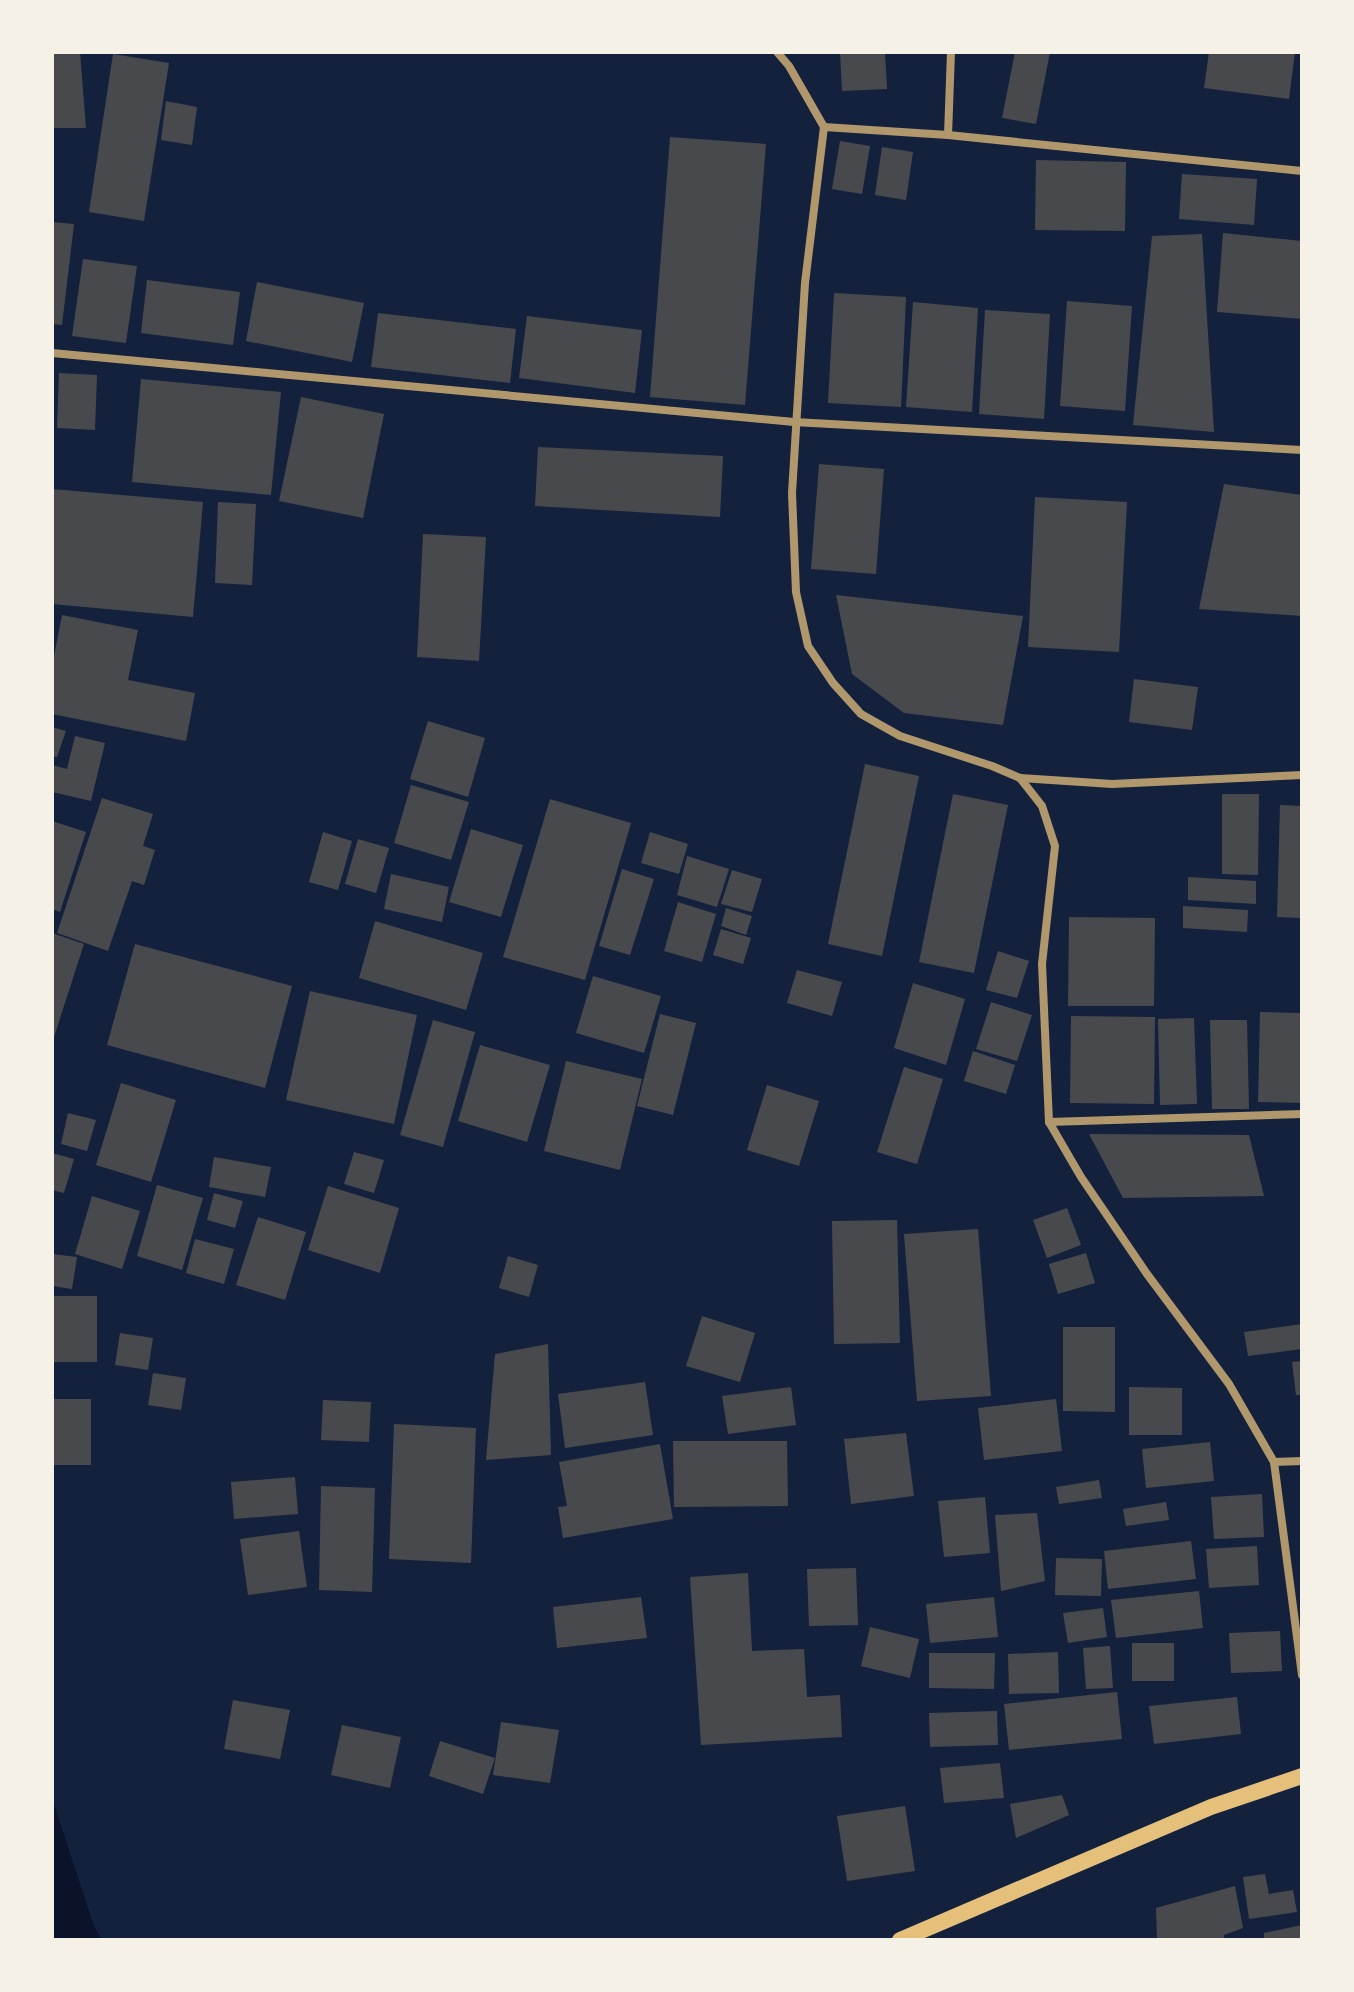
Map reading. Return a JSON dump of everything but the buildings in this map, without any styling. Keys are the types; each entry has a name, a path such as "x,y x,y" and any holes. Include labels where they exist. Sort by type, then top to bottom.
{"main road":[{"path":"900,1940 1211,1807 1302,1776"}],"street":[{"path":"777,52 789,66 824,127 805,283 792,493 796,592 808,646 833,683 861,714 900,736 1020,778 1112,784 1302,775"},
{"path":"948,135 951,52"},
{"path":"824,127 948,135 1302,171"},
{"path":"52,353 794,422 1302,450"},
{"path":"1020,778 1042,806 1055,846 1042,964 1049,1122 1081,1177 1147,1274 1229,1384 1274,1462 1302,1675"},
{"path":"1049,1122 1302,1114"},
{"path":"1274,1462 1302,1461"}],"water":[{"path":"52,1798 94,1926 102,1940 52,1940"}]}
